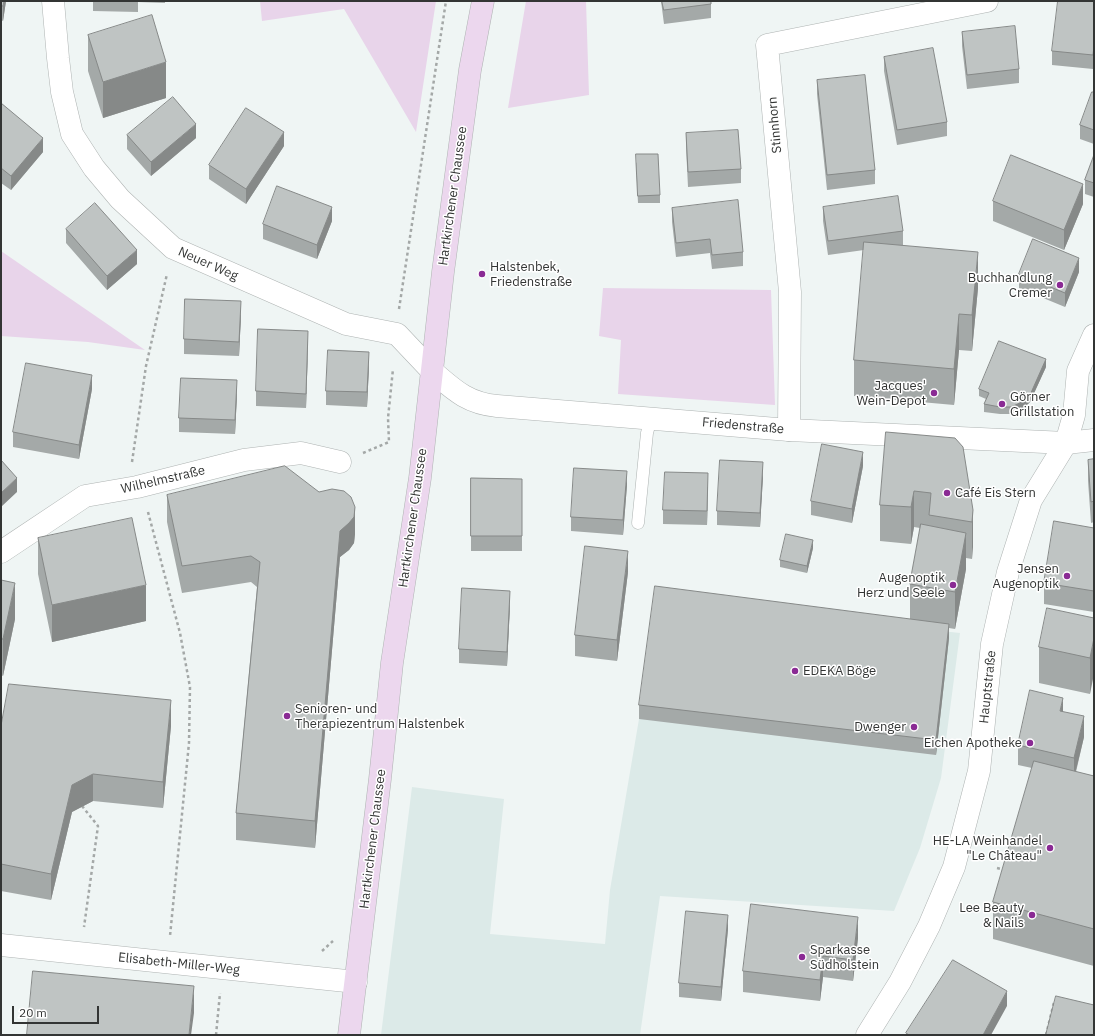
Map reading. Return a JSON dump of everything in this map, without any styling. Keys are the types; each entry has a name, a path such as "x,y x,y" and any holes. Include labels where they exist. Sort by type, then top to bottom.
{"main road":[{"name":"Hartkirchener Chaussee","path":"349,1035 392,664 420,478 442,272 468,86 483,1"}],"street":[{"name":"Neuer Weg","path":"53,1 62,85 72,134 94,168 120,199 173,248 346,324 397,334"},
{"name":"Stinnhorn","path":"789,430 790,292 767,45 987,1"},
{"path":"397,334 432,372"},
{"name":"Hauptstraße","path":"867,1035 900,982 923,938 954,867 979,771 992,644 1008,572 1031,500 1066,443 1074,415 1078,372 1094,335"},
{"name":"Friedenstraße","path":"432,372 462,396 483,404 789,430 1066,443 1094,440"},
{"name":"Wilhelmstraße","path":"1,552 85,496 137,487 244,460 301,452 340,462"},
{"name":"Elisabeth-Miller-Weg","path":"1,945 356,982"}],"lane":[{"path":"638,522 647,433 651,418"}],"path":[{"path":"389,442 388,418 401,293 446,1"},
{"path":"170,936 189,743 190,687 180,633 144,500 137,487 131,466 146,366 173,248"},
{"path":"82,806 98,826 83,928"},
{"path":"997,868 1012,872"},
{"path":"216,1035 222,968"},
{"path":"1046,1035 1054,1002 1060,1003"}],"shaded area":[{"path":"260,1 436,1 416,132 344,9 262,21"},
{"path":"526,1 586,1 589,95 508,108"},
{"path":"1,251 145,350 88,342 1,336"},
{"path":"603,288 771,290 775,405 618,394 621,340 599,336"},
{"path":"655,600 960,633 941,778 920,848 894,911 660,896 640,1035 381,1035 412,787 504,799 490,934 605,944 610,890 639,719"}],"building":[{"path":"1,1 4,1 3,6 1,6"},
{"path":"662,1 711,1 711,4 664,10"},
{"path":"1058,1 1094,1 1093,55 1052,51"},
{"path":"152,15 166,62 103,82 88,35"},
{"path":"1015,26 1019,69 967,75 962,32"},
{"path":"933,48 947,122 897,130 884,57"},
{"path":"865,75 875,170 827,175 817,80"},
{"path":"1092,92 1094,92 1094,130 1080,125"},
{"path":"173,97 196,124 151,162 127,135"},
{"path":"1,103 43,138 11,176 1,168"},
{"path":"246,108 284,132 246,189 209,165"},
{"path":"738,130 741,169 688,172 686,133"},
{"path":"636,154 658,154 660,195 638,196"},
{"path":"1011,155 1083,184 1064,230 993,201"},
{"path":"1094,155 1094,183 1085,180"},
{"path":"277,186 332,207 317,245 263,224"},
{"path":"898,196 903,231 828,241 823,207"},
{"path":"738,200 743,252 712,255 710,239 676,243 672,208"},
{"path":"95,203 137,250 107,276 66,229"},
{"path":"1033,239 1079,258 1065,293 1019,274"},
{"path":"864,242 978,252 972,315 959,314 954,369 854,360"},
{"path":"185,299 241,301 239,342 184,339"},
{"path":"258,329 308,331 306,394 256,391"},
{"path":"999,341 1046,359 1030,395 1022,402 1011,407 1000,407 984,404 989,393 979,389"},
{"path":"328,350 369,352 367,392 326,391"},
{"path":"26,363 92,375 79,445 13,432"},
{"path":"181,378 237,380 235,420 179,418"},
{"path":"886,432 955,438 963,447 973,510 972,522 929,515 931,493 914,491 911,507 880,505"},
{"path":"822,444 863,452 852,509 811,501"},
{"path":"1094,459 1094,501 1091,502 1088,460"},
{"path":"1,460 17,478 1,493"},
{"path":"720,460 763,462 760,513 717,511"},
{"name":"Senioren- und Therapiezentrum Halstenbek","path":"285,466 319,492 332,489 344,491 351,497 355,507 354,517 340,531 315,821 236,813 260,562 251,556 182,566 167,495"},
{"path":"574,468 627,471 623,520 571,517"},
{"path":"665,472 708,473 707,511 663,510"},
{"path":"471,478 522,479 522,536 471,536"},
{"path":"132,518 146,585 52,605 38,538"},
{"path":"1054,521 1094,528 1094,591 1044,583"},
{"path":"921,524 966,533 955,592 910,584"},
{"path":"786,534 813,540 807,566 780,560"},
{"path":"585,546 628,551 617,640 575,635"},
{"path":"1,580 15,583 3,639 1,639"},
{"name":"EDEKA Böge","path":"655,586 949,624 936,740 639,705"},
{"path":"462,588 510,591 507,652 459,649"},
{"path":"1047,608 1094,618 1094,638 1090,658 1039,647"},
{"path":"9,684 171,700 163,782 93,774 72,785 51,874 1,864 1,726"},
{"path":"1030,690 1063,698 1060,711 1084,716 1074,758 1018,745"},
{"path":"1034,761 1094,776 1094,929 993,902"},
{"name":"Sparkasse Südholstein","path":"751,904 858,917 853,960 823,956 820,980 743,971"},
{"path":"686,911 728,915 721,987 679,983"},
{"path":"953,960 1007,991 983,1035 909,1035 906,1033"},
{"path":"33,971 194,986 189,1035 27,1035"},
{"path":"1056,996 1094,1005 1094,1035 1046,1035"}],"place":[{"name":"Halstenbek, Friedenstraße","path":"482,274"},
{"name":"Buchhandlung Cremer","path":"1060,285"},
{"name":"Jacques' Wein-Depot","path":"934,393"},
{"name":"Görner Grillstation","path":"1002,404"},
{"name":"Café Eis Stern","path":"947,493"},
{"name":"Jensen Augenoptik","path":"1067,576"},
{"name":"Augenoptik Herz und Seele","path":"953,585"},
{"name":"EDEKA Böge","path":"795,671"},
{"name":"Senioren- und Therapiezentrum Halstenbek","path":"287,716"},
{"name":"Dwenger","path":"914,727"},
{"name":"Eichen Apotheke","path":"1030,743"},
{"name":"HE-LA Weinhandel \"Le Château\"","path":"1050,848"},
{"name":"Lee Beauty & Nails","path":"1032,915"},
{"name":"Sparkasse Südholstein","path":"802,957"}]}
